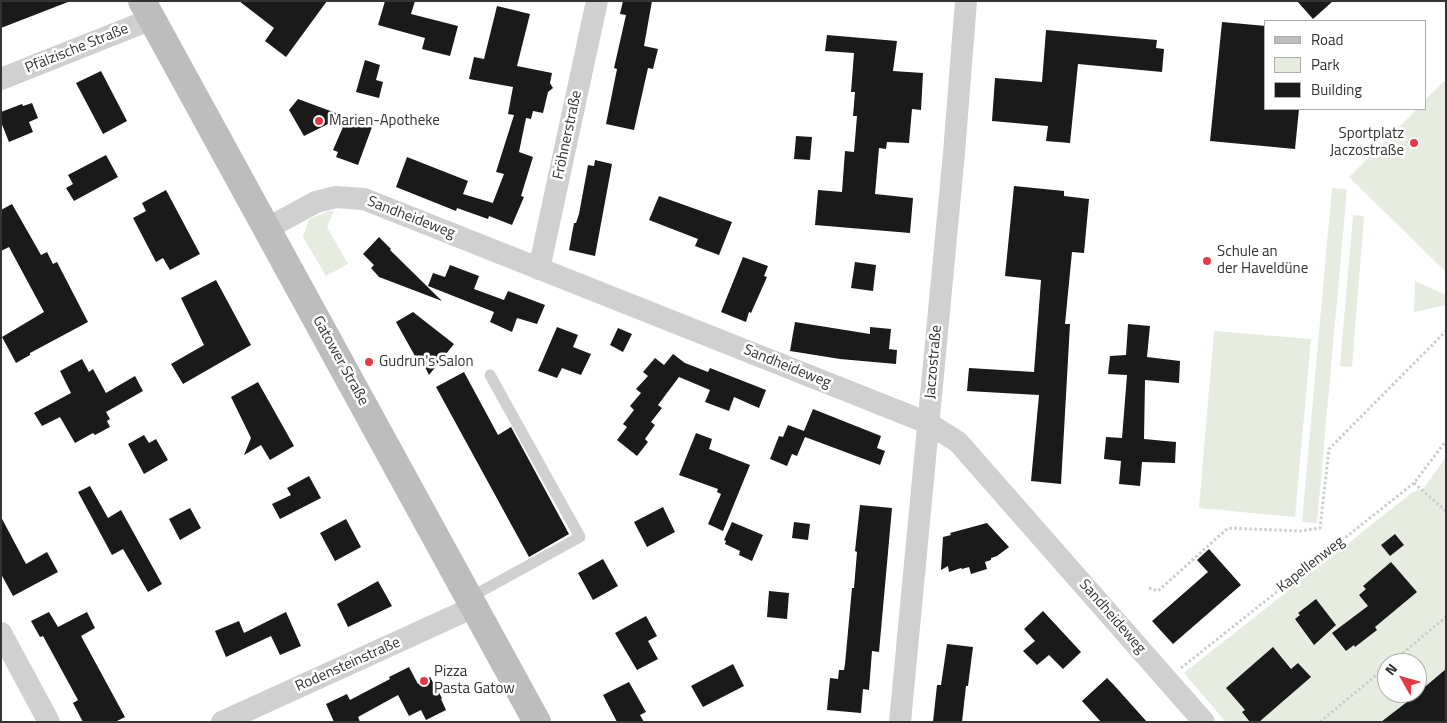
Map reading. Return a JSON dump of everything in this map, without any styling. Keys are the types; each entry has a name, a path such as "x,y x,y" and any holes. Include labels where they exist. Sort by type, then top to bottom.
{"main road":[{"name":"Gatower Straße","path":"147,10 537,722"}],"street":[{"name":"Fröhnerstraße","path":"540,269 597,1"},
{"name":"Jaczostraße","path":"900,722 954,153 966,1"},
{"name":"Pfälzische Straße","path":"1,79 147,10"},
{"name":"Sandheideweg","path":"268,228 316,202 336,197 364,199 928,423 958,442 1204,722"},
{"name":"Rodensteinstraße","path":"222,722 472,603"},
{"path":"1,633 49,722"}],"lane":[{"path":"472,603 580,537 490,375"}],"path":[{"path":"1149,588 1158,591 1228,528 1301,531 1320,528 1329,449 1446,331"},
{"name":"Kapellenweg","path":"1168,680 1414,484 1446,441"},
{"path":"1414,484 1446,511"},
{"path":"1402,653 1446,617"},
{"path":"1320,722 1377,674"}],"green space":[{"name":"Sportplatz Jaczostraße","path":"1446,79 1446,272 1349,177 1416,110 1427,110 1427,98"},
{"path":"1332,188 1347,189 1317,523 1302,522"},
{"path":"329,211 334,211 327,227 348,264 326,276 303,237 309,219"},
{"path":"1353,215 1364,216 1352,367 1340,366"},
{"path":"1415,281 1446,295 1446,305 1414,312"},
{"path":"1214,331 1311,339 1295,517 1199,508"},
{"path":"1446,457 1446,722 1226,722 1184,673 1413,492 1424,488"}],"building":[{"path":"1,1 67,1 68,2 1,28"},
{"path":"239,1 327,1 286,57 265,41 274,28"},
{"path":"385,1 415,1 411,14 458,26 450,56 422,49 425,38 378,25"},
{"path":"623,1 652,1 644,46 658,49 653,69 648,68 634,130 606,124 617,69 614,68 626,15 620,14"},
{"path":"1297,1 1333,1 1313,19"},
{"path":"497,6 530,14 517,66 552,73 550,83 553,88 548,92 543,113 533,111 531,119 526,118 519,152 533,157 521,196 524,197 512,225 489,216 488,219 457,208 456,211 396,187 407,157 468,181 463,194 493,203 504,174 496,172 514,115 508,114 513,87 469,79 474,57 484,59"},
{"path":"1222,22 1264,26 1264,110 1299,110 1295,149 1210,141"},
{"path":"1046,30 1157,40 1156,48 1164,49 1162,72 1078,64 1070,143 1046,141 1048,126 992,121 995,78 1042,82"},
{"path":"827,35 897,41 893,71 923,73 921,110 912,109 909,143 887,142 886,149 879,148 875,194 913,198 910,233 815,225 818,190 842,192 845,151 854,152 857,116 853,116 855,92 851,92 854,53 825,51"},
{"path":"365,60 380,65 376,80 383,82 379,98 356,92"},
{"path":"101,71 127,121 103,134 76,83"},
{"path":"298,99 344,116 304,136 289,110"},
{"path":"32,103 38,118 29,122 33,132 9,142 1,122 1,112 22,104 23,106"},
{"path":"349,118 372,127 358,165 336,157 338,152 333,150 346,120 348,121"},
{"path":"796,136 812,137 810,160 794,159"},
{"path":"106,155 118,177 74,201 66,188 73,184 68,175"},
{"path":"595,160 612,164 595,256 569,250 574,223 576,223 579,214 588,165 594,166"},
{"path":"1014,186 1064,191 1064,196 1089,199 1084,253 1072,252 1065,324 1070,324 1061,484 1031,481 1039,395 967,391 969,368 1034,372 1041,280 1005,276"},
{"path":"166,190 200,254 170,270 163,258 156,262 133,218 146,211 142,203"},
{"path":"659,196 732,222 719,255 695,246 698,239 649,220"},
{"path":"12,204 41,255 47,252 53,264 57,262 88,322 30,353 30,355 16,363 2,337 44,312 9,247 1,251 1,210"},
{"path":"379,237 442,301 379,277 371,268 374,265 363,254"},
{"path":"743,257 768,266 764,276 767,277 751,313 749,312 746,322 721,312"},
{"path":"855,262 876,265 873,291 851,288"},
{"path":"450,265 479,276 474,289 504,300 508,291 545,305 537,324 517,318 512,332 490,322 494,312 428,286 433,273 445,277"},
{"path":"216,280 251,345 183,384 171,364 204,345 181,298"},
{"path":"413,312 454,344 429,375 423,363 420,365 396,322"},
{"path":"795,322 870,334 870,327 891,329 889,349 897,350 896,364 840,359 790,351"},
{"path":"1128,324 1150,326 1147,357 1180,361 1179,383 1145,380 1144,439 1176,442 1175,463 1142,462 1140,486 1119,484 1121,461 1104,459 1106,437 1122,438 1127,375 1108,374 1110,356 1126,355"},
{"path":"557,327 578,335 573,347 591,354 581,375 562,368 557,378 538,371"},
{"path":"618,328 632,334 623,352 610,345"},
{"path":"673,354 685,363 708,372 710,368 766,390 759,408 734,397 729,411 705,402 710,390 679,377 658,405 662,408 651,422 655,425 645,439 648,442 637,456 617,440 627,427 623,424 634,410 630,406 641,393 636,389 648,376 643,372 655,358 664,365"},
{"path":"82,359 89,372 93,369 106,393 135,376 143,391 106,412 110,419 107,421 110,427 95,435 93,433 75,443 60,417 42,426 34,413 71,393 60,371"},
{"path":"464,372 498,435 511,427 569,534 529,557 436,387"},
{"path":"258,382 294,446 270,460 261,445 244,455 251,438 231,397"},
{"path":"813,409 881,436 877,448 885,451 880,465 805,437 797,456 792,454 787,466 770,459 779,436 783,437 788,425 804,431"},
{"path":"696,433 712,439 709,449 750,465 723,531 708,524 721,494 717,492 718,489 679,475"},
{"path":"144,435 149,443 156,439 168,460 144,474 128,444"},
{"path":"309,476 321,498 280,519 272,504 291,495 287,488"},
{"path":"90,486 108,518 121,510 162,584 148,592 123,549 112,555 78,492"},
{"path":"860,505 892,508 879,652 872,651 869,690 863,689 861,713 827,710 830,678 838,679 839,670 844,670 845,664 852,588 854,588 857,552 855,551"},
{"path":"663,507 675,532 647,547 634,522"},
{"path":"190,508 201,528 180,540 169,519"},
{"path":"1,517 26,564 47,552 58,572 13,596 1,574"},
{"path":"346,519 361,547 335,561 320,533"},
{"path":"732,522 763,535 752,561 739,555 740,551 725,544 726,541 724,540"},
{"path":"794,522 810,524 808,540 792,538"},
{"path":"987,523 1009,547 985,562 987,569 971,574 969,567 949,572 948,566 941,570 943,537 951,535 950,533"},
{"path":"1395,534 1404,545 1390,556 1381,545"},
{"path":"1209,549 1241,585 1173,644 1152,621 1208,572 1197,560"},
{"path":"603,559 618,586 593,600 578,573"},
{"path":"1391,562 1417,592 1375,627 1377,630 1355,647 1354,645 1346,651 1332,633 1368,606 1359,595 1366,589 1363,586"},
{"path":"378,581 392,606 348,627 337,604"},
{"path":"769,591 789,593 787,619 767,617"},
{"path":"1316,599 1336,625 1314,645 1295,619 1300,615 1298,613"},
{"path":"1043,611 1081,652 1063,669 1049,655 1037,665 1023,651 1035,641 1024,629"},
{"path":"49,612 58,627 87,612 95,628 81,636 125,717 115,722 83,722 73,703 78,700 43,636 40,637 31,621"},
{"path":"286,612 301,646 280,655 271,636 226,657 215,631 239,621 244,633"},
{"path":"646,616 657,636 648,641 658,659 637,670 615,633"},
{"path":"947,644 973,647 962,722 933,722 937,685 941,685"},
{"path":"1273,647 1291,669 1298,663 1311,677 1259,722 1250,722 1242,712 1245,710 1226,688"},
{"path":"733,664 744,686 703,707 691,686"},
{"path":"409,667 418,684 430,677 442,698 446,710 426,720 421,710 409,716 398,695 358,717 360,722 334,722 326,704 347,694 350,700"},
{"path":"1446,669 1446,722 1381,722 1406,703 1427,703 1427,685"},
{"path":"1107,678 1147,722 1101,722 1082,701"},
{"path":"629,682 646,712 640,715 644,722 617,722 603,695"}],"place":[{"name":"Marien-Apotheke","path":"319,121"},
{"name":"Sportplatz Jaczostraße","path":"1414,143"},
{"name":"Schule an der Haveldüne","path":"1207,261"},
{"name":"Gudrun's Salon","path":"369,362"},
{"name":"Pizza Pasta Gatow","path":"424,681"}]}
